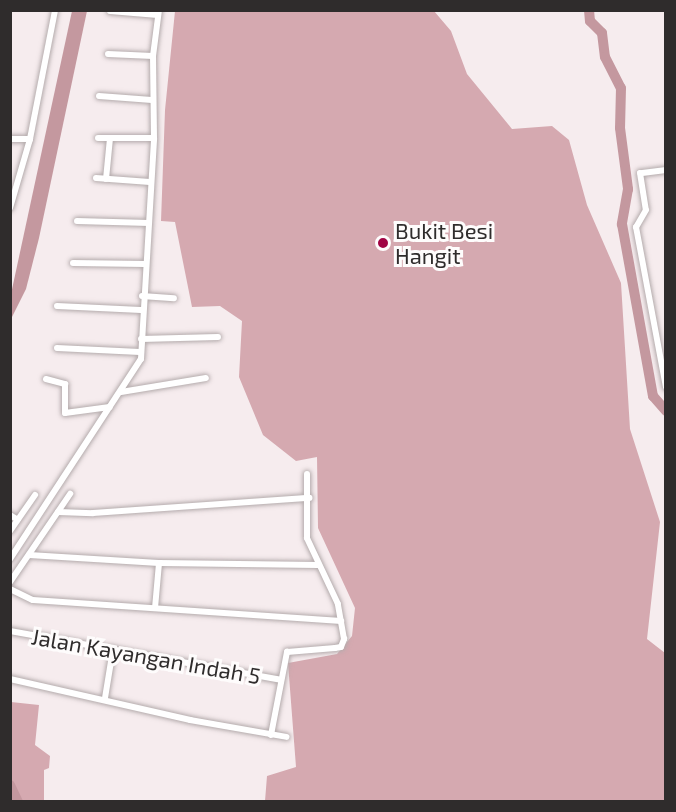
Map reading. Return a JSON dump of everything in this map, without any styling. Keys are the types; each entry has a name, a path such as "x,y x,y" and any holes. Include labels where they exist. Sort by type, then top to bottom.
{"street":[{"path":"10,208 30,139 55,10"},
{"path":"10,559 137,370 154,138 153,56 158,13 110,10"},
{"path":"108,54 153,56"},
{"path":"99,96 152,100"},
{"path":"98,138 154,138"},
{"path":"106,179 110,138"},
{"path":"10,139 30,139"},
{"path":"666,170 640,173 646,210 636,227 666,387"},
{"path":"96,178 150,182"},
{"path":"77,221 149,223"},
{"path":"73,263 145,264"},
{"path":"142,296 174,298"},
{"path":"57,306 141,310"},
{"path":"141,339 218,337"},
{"path":"57,348 140,352"},
{"path":"121,392 207,378"},
{"path":"46,379 65,384 65,413 110,407"},
{"path":"272,735 281,680 289,651 340,647 344,639 338,604 318,566 307,538 309,498 307,474"},
{"path":"10,582 70,494"},
{"path":"10,531 35,495"},
{"path":"58,512 93,513 309,498"},
{"path":"10,515 18,520"},
{"path":"29,555 159,563 318,566"},
{"path":"155,608 159,563"},
{"path":"10,589 33,600 341,621"},
{"name":"Jalan Kayangan Indah 5","path":"10,632 281,680"},
{"path":"105,698 112,649"},
{"path":"10,679 287,737"}],"shaded area":[{"path":"72,11 87,11 39,238 26,289 11,319 11,294"},
{"path":"175,11 434,11 451,31 467,74 512,129 552,126 569,140 587,205 621,283 630,429 660,522 647,639 665,653 665,801 265,801 267,776 296,767 288,663 337,654 352,636 355,608 318,528 317,457 296,461 263,435 239,377 242,321 220,306 192,307 175,222 161,221 165,110"},
{"path":"11,702 39,705 35,745 50,756 49,768 44,770 44,801 11,801"}],"waterway":[{"path":"589,10 590,21 602,33 605,57 621,88 620,128 628,189 622,224 653,396 666,411"},
{"path":"10,785 18,802"}],"place":[{"name":"Bukit Besi Hangit","path":"383,243"}]}
